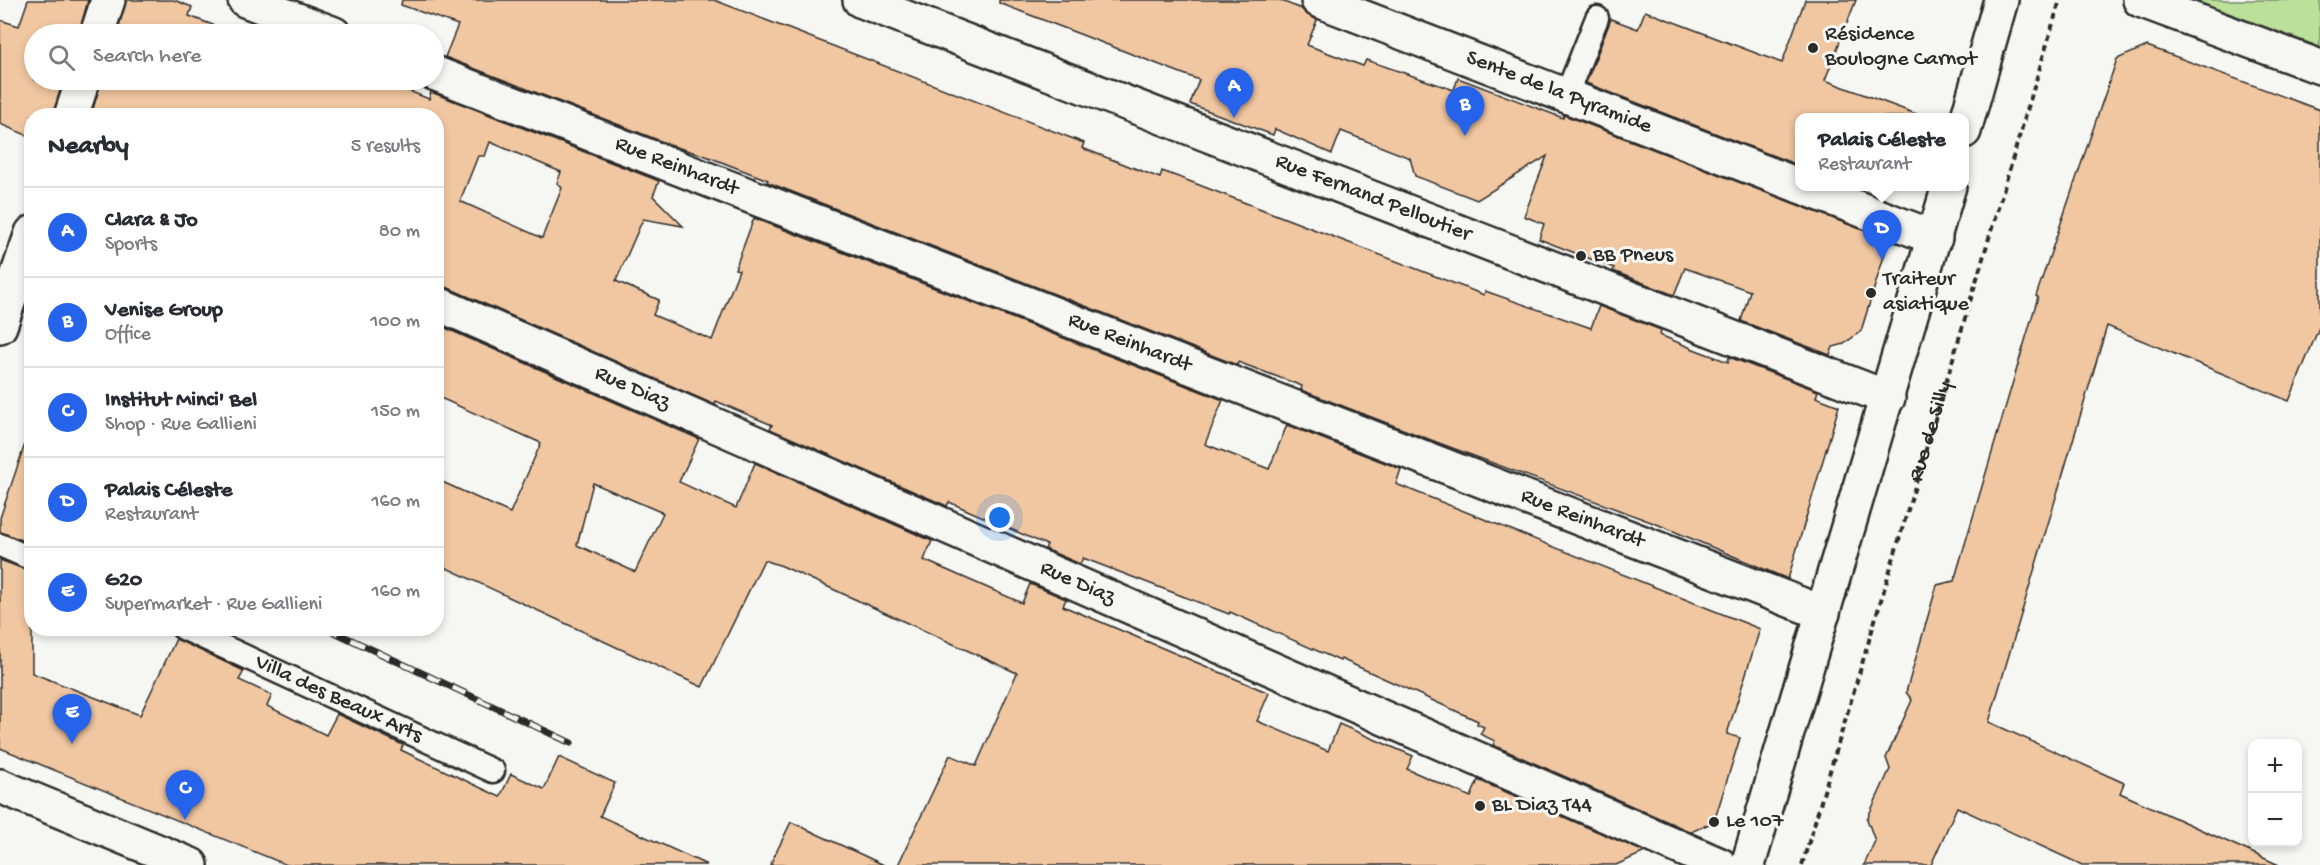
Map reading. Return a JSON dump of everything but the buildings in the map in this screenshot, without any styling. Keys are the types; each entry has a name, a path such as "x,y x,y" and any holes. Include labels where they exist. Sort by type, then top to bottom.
{"street":[{"path":"100,24 108,0"},
{"path":"245,0 308,24"},
{"name":"Rue Fernand Pelloutier","path":"860,0 1888,398"},
{"name":"Sente de la Pyramide","path":"1318,0 1795,184"},
{"path":"1969,116 2001,0"},
{"path":"2139,0 2320,67"},
{"name":"Rue Reinhardt","path":"444,77 1823,613"},
{"path":"73,108 79,90"},
{"name":"Sente de la Pyramide","path":"1813,191 1935,238"},
{"path":"1748,865 1948,191"},
{"path":"0,326 24,256"},
{"name":"Rue Diaz","path":"444,307 1720,865"},
{"path":"0,786 191,865"}],"lane":[{"path":"1566,96 1596,18"},
{"path":"0,544 24,555"},
{"name":"Villa des Beaux Arts","path":"200,636 493,771"}],"path":[{"name":"Rue de Silly","path":"1802,865 2060,0"}],"green space":[{"path":"2194,0 2320,0 2320,47 2199,2"}],"railway":[{"path":"343,636 571,743"}],"place":[{"name":"Résidence Boulogne Carnot","path":"1813,48"},
{"name":"Clara & Jo","path":"1234,118"},
{"name":"Venise Group","path":"1465,136"},
{"name":"BB Pneus","path":"1581,256"},
{"name":"Palais Céleste","path":"1882,260"},
{"name":"Traiteur asiatique","path":"1871,293"},
{"name":"G20","path":"72,744"},
{"name":"BL Diaz T44","path":"1480,806"},
{"name":"Institut Minci' Bel","path":"185,820"},
{"name":"Le 107","path":"1714,822"}]}
